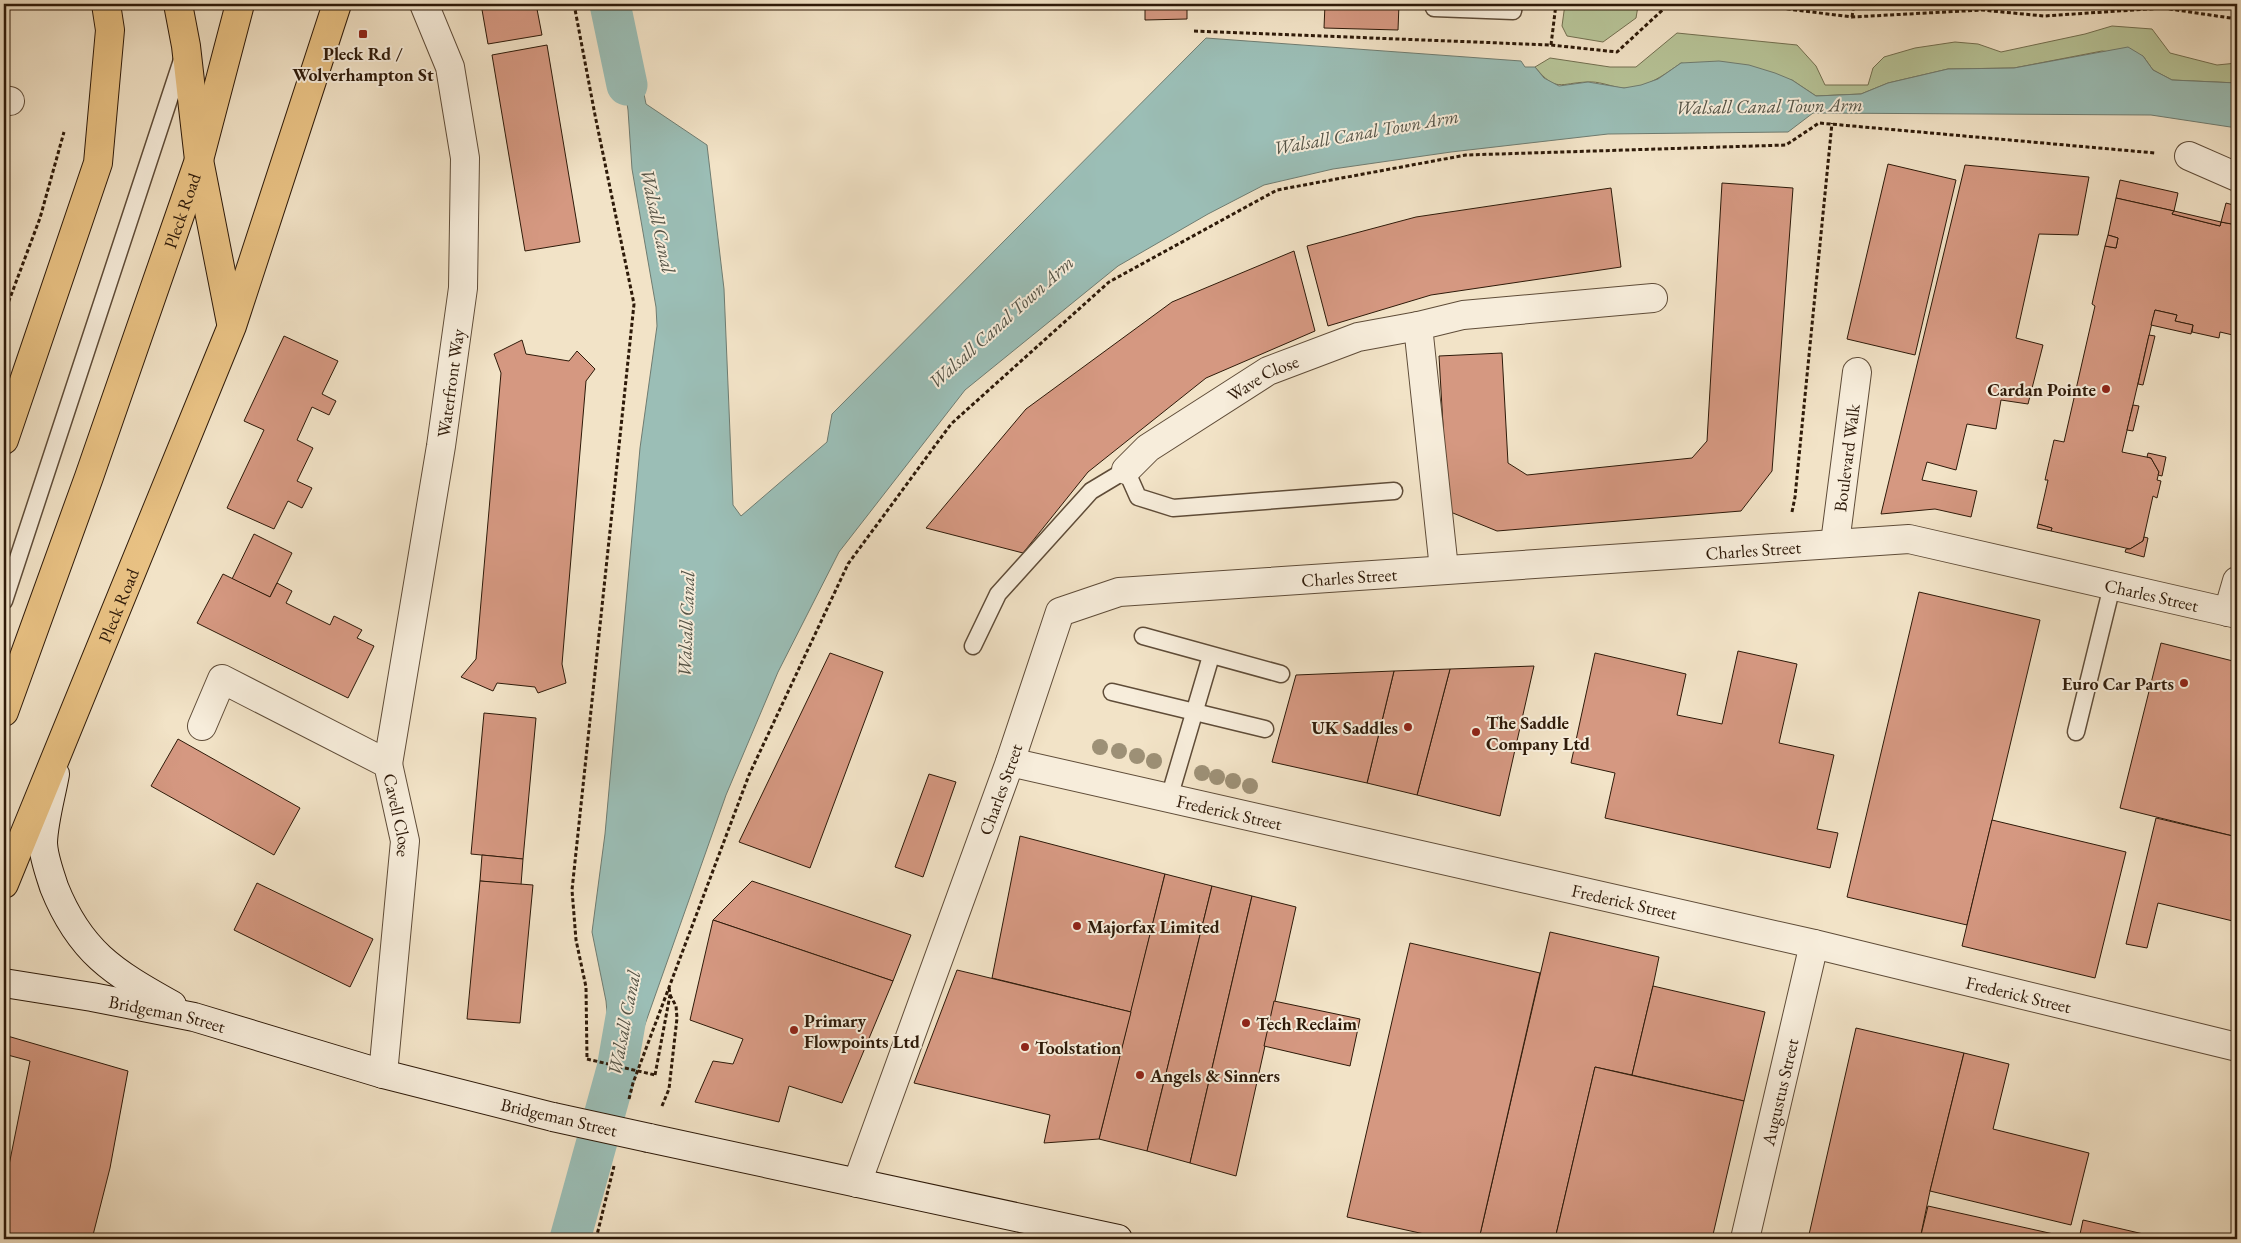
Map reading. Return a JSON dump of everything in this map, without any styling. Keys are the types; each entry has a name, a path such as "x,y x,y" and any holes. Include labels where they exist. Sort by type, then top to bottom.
{"highway":[{"path":"4,440 98,163 110,30 106,4"},
{"name":"Pleck Road","path":"178,4 186,46 199,160 232,326"},
{"name":"Pleck Road","path":"4,712 89,477 199,160 240,4"},
{"name":"Pleck Road","path":"4,884 232,326 337,4"}],"street":[{"name":"Waterfront Way","path":"388,764 441,446 463,288 465,158 450,67 424,4"},
{"path":"2189,156 2237,176"},
{"name":"Wave Close","path":"1126,470 1148,448 1268,371 1358,337 1464,315 1653,298"},
{"path":"1418,326 1444,569"},
{"name":"Boulevard Walk","path":"1835,543 1857,372"},
{"name":"Charles Street","path":"857,1183 1010,762 1060,612 1119,592 1909,539 2233,613"},
{"path":"2233,613 2237,580"},
{"name":"Cavell Close","path":"202,726 222,679 388,764 405,841 383,1074"},
{"path":"60,743 43,844 51,878 65,913 80,939 121,975 194,1018"},
{"name":"Frederick Street","path":"1010,762 1814,944 2237,1047"},
{"name":"Augustus Street","path":"1744,1239 1814,944"},
{"name":"Bridgeman Street","path":"4,983 92,997 194,1018 383,1074 553,1117 1118,1239"}],"lane":[{"path":"4,601 186,46 192,4"},
{"path":"1434,8 1513,11 1514,4"},
{"path":"973,646 998,594 1091,491 1126,470 1138,497 1173,508 1394,491"},
{"path":"2076,732 2112,586"},
{"path":"1142,636 1281,674"},
{"path":"1170,798 1211,656"},
{"path":"1112,692 1266,729"}],"path":[{"path":"574,4 634,304 572,890 576,940 586,987 587,1059 655,1076 670,995 669,987"},
{"path":"1551,45 1556,4"},
{"path":"1748,4 1852,17 1982,10 2044,16 2163,8 2237,18"},
{"path":"1852,17 1854,4"},
{"path":"1784,547 1796,497 1832,123"},
{"path":"4,314 40,218 66,125"},
{"path":"649,1138 669,1089 677,1018 676,1006 670,995"}],"green space":[{"path":"1565,4 1622,4 1638,6 1636,18 1603,42 1567,36 1562,26"},
{"path":"2112,26 2152,29 2170,53 2217,65 2237,63 2237,83 2172,80 2153,70 2143,56 2102,51 2014,68 1948,69 1888,83 1861,94 1816,96 1792,80 1681,63 1653,81 1638,87 1629,88 1591,82 1559,85 1548,80 1535,67 1550,58 1610,67 1636,67 1677,33 1797,45 1816,66 1825,85 1868,85 1873,68 1884,57 1915,48 1955,42 1978,44 2001,52 2085,34"}],"water":[{"name":"Walsall Canal Town Arm","path":"611,4 626,4 646,104 707,145 724,289 733,505 741,516 827,442 832,414 1206,38 1521,61 1525,67 1535,67 1544,78 1559,86 1588,82 1624,88 1658,79 1681,63 1719,61 1749,65 1775,73 1792,80 1816,96 1861,94 1888,83 1948,69 2014,68 2128,47 2143,56 2153,70 2172,80 2237,83 2237,128 2151,115 1813,113 1788,132 1608,134 1451,152 1333,169 1264,185 1208,214 1118,266 965,390 839,552 778,672 726,795 631,1064 611,1059 606,1001 592,932 605,834 640,448 657,326 656,307 632,169 628,110"}],"building":[{"path":"481,4 536,4 542,35 488,44"},
{"path":"1145,4 1187,4 1187,19 1145,20"},
{"path":"1325,4 1399,4 1398,30 1324,28"},
{"path":"2009,4 2043,4 2043,8"},
{"path":"2184,4 2237,4 2237,10"},
{"path":"547,45 580,242 525,251 492,55"},
{"path":"1888,164 1956,180 1915,355 1847,339"},
{"path":"1965,165 2089,177 2078,235 2039,234 2016,338 2043,345 2028,404 2001,400 1996,429 1967,424 1956,470 1927,462 1922,480 1977,491 1971,517 1935,509 1881,514"},
{"path":"2120,180 2178,193 2174,211 2116,198"},
{"path":"1722,183 1793,188 1772,471 1741,511 1497,531 1448,511 1439,356 1502,353 1508,463 1527,475 1692,458 1707,441"},
{"path":"1611,188 1621,267 1431,295 1328,326 1307,246 1416,217"},
{"name":"Cardan Pointe","path":"2116,198 2174,211 2172,214 2220,226 2221,222 2237,225 2237,336 2220,332 2219,338 2192,332 2193,325 2175,321 2177,315 2155,310 2122,452 2151,458 2159,472 2157,480 2161,481 2157,498 2153,496 2143,541 2130,549 2051,531 2052,528 2038,524 2048,480 2045,480 2054,440 2064,442 2095,306 2092,304 2105,246 2116,248 2118,238 2108,235"},
{"path":"2226,203 2237,206 2237,225 2221,222"},
{"path":"2174,211 2221,222 2220,226 2172,214"},
{"path":"2108,235 2118,238 2116,248 2105,246"},
{"path":"1294,251 1315,331 1206,378 1088,472 1023,553 926,528 1026,409 1172,302"},
{"path":"2155,310 2177,315 2175,321 2193,325 2191,334 2151,325"},
{"path":"2149,335 2155,336 2143,385 2138,384"},
{"path":"284,336 338,361 322,394 336,401 329,415 312,407 297,440 313,448 297,481 312,488 302,508 288,501 274,529 227,508 264,430 244,421"},
{"path":"522,340 526,354 569,361 577,351 595,369 586,381 562,664 566,683 538,693 535,687 497,683 493,691 461,677 476,659 501,373 494,354"},
{"path":"2133,405 2139,406 2133,431 2127,430"},
{"path":"2148,453 2166,457 2162,476 2158,475 2159,472 2151,458 2147,457"},
{"path":"2038,524 2052,528 2051,531 2037,528"},
{"path":"254,534 292,553 270,597 232,579"},
{"path":"2144,537 2148,538 2144,557 2125,552 2126,549 2130,549 2143,541"},
{"path":"223,574 270,597 277,583 292,591 286,603 330,625 334,616 362,630 357,638 374,646 348,698 197,623"},
{"path":"1919,592 2040,620 1967,925 1847,897"},
{"path":"2161,643 2237,662 2237,837 2120,808"},
{"path":"1738,651 1797,664 1779,743 1834,755 1817,829 1838,833 1830,868 1605,818 1615,773 1571,763 1595,653 1686,674 1677,715 1722,724"},
{"path":"830,653 883,672 810,868 739,842"},
{"name":"The Saddle Company Ltd","path":"1534,666 1500,816 1417,795 1450,669"},
{"name":"UK Saddles","path":"1450,669 1417,795 1367,783 1394,671"},
{"path":"1394,671 1367,783 1272,762 1296,675"},
{"path":"484,713 536,718 523,859 471,854"},
{"path":"178,739 300,808 274,855 151,786"},
{"path":"929,774 956,782 923,877 895,867"},
{"path":"2156,818 2237,837 2237,922 2158,903 2147,948 2126,944"},
{"path":"1992,820 2126,852 2095,978 1962,946"},
{"name":"Majorfax Limited","path":"1020,836 1165,874 1131,1012 992,978"},
{"path":"482,855 523,859 521,885 480,881"},
{"name":"Angels & Sinners","path":"1165,874 1212,886 1147,1151 1099,1139"},
{"path":"480,881 533,885 520,1023 467,1019"},
{"path":"752,881 911,935 893,981 713,920"},
{"path":"257,883 373,939 350,987 234,930"},
{"path":"1212,886 1252,896 1190,1163 1147,1151"},
{"name":"Tech Reclaim","path":"1252,896 1296,907 1236,1176 1190,1163"},
{"name":"Primary Flowpoints Ltd","path":"713,920 893,981 842,1103 789,1086 779,1122 695,1102 713,1061 733,1064 743,1039 690,1020"},
{"path":"1550,932 1659,957 1653,986 1632,1075 1595,1067 1555,1239 1479,1239"},
{"path":"1410,943 1540,973 1479,1239 1447,1239 1347,1217"},
{"name":"Toolstation","path":"957,970 1131,1012 1099,1139 1044,1143 1050,1115 914,1083"},
{"path":"1653,986 1765,1012 1744,1101 1632,1075"},
{"path":"1274,1001 1360,1019 1350,1066 1264,1046"},
{"path":"1856,1028 1964,1053 1920,1239 1808,1239"},
{"path":"4,1035 128,1071 110,1168 92,1239 4,1239 4,1190 30,1061 4,1054"},
{"path":"1964,1053 2009,1064 1993,1129 2089,1153 2071,1225 1930,1191"},
{"path":"1595,1067 1744,1101 1712,1239 1555,1239"},
{"path":"1928,1206 2058,1235 2057,1239 1920,1239"},
{"path":"2083,1220 2165,1239 2079,1239"}],"waterway":[{"name":"Walsall Canal","path":"610,4 627,85"},
{"name":"Walsall Canal","path":"570,1239 617,1069 628,1006"}],"place":[{"name":"Pleck Rd / Wolverhampton St","path":"363,34"},
{"name":"Cardan Pointe","path":"2106,389"},
{"name":"Euro Car Parts","path":"2184,683"},
{"name":"UK Saddles","path":"1408,727"},
{"name":"The Saddle Company Ltd","path":"1476,732"},
{"name":"Majorfax Limited","path":"1077,926"},
{"name":"Tech Reclaim","path":"1246,1023"},
{"name":"Primary Flowpoints Ltd","path":"794,1030"},
{"name":"Toolstation","path":"1025,1047"},
{"name":"Angels & Sinners","path":"1140,1075"}]}
